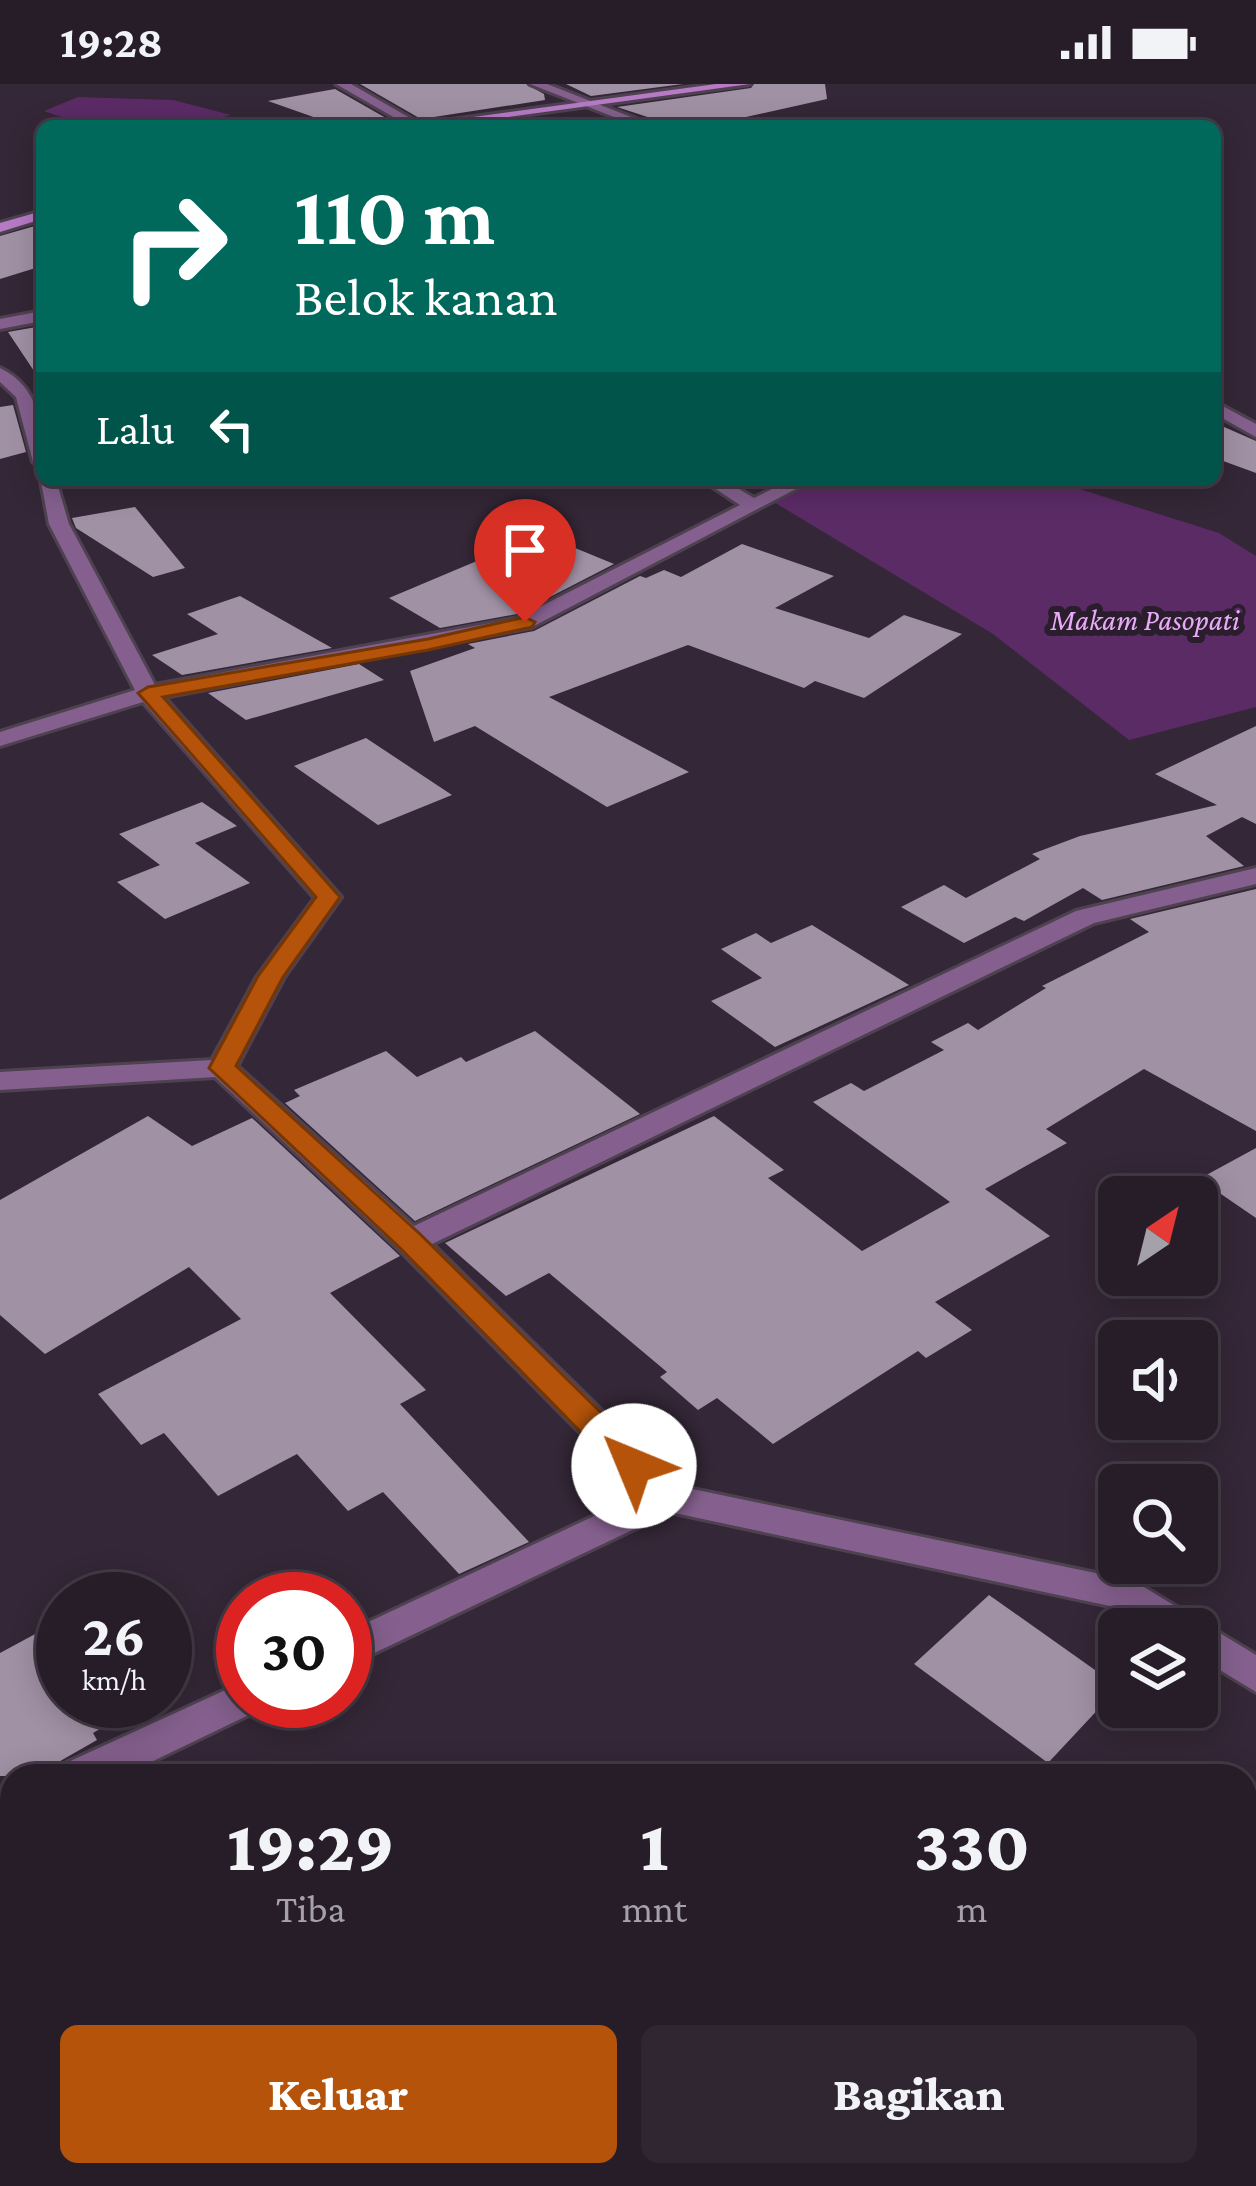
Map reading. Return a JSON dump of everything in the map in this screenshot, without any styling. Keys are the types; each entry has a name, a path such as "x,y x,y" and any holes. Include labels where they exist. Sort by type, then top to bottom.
{"main road":[{"path":"457,120 744,84"},
{"path":"0,228 36,217"}],"street":[{"path":"342,84 405,120"},
{"path":"536,84 632,120"},
{"path":"0,324 36,317"},
{"path":"0,373 24,395 36,440"},
{"path":"0,400 24,395"},
{"path":"1221,411 1256,432"},
{"path":"49,486 59,524 148,693 328,897 271,976 222,1068"},
{"path":"721,486 751,504"},
{"path":"0,739 148,693 428,644 525,622 790,486"},
{"path":"410,1241 1085,917 1256,876"},
{"path":"0,1082 222,1068 410,1241 667,1498 1134,1596 1153,1608"},
{"path":"372,1638 667,1498"},
{"path":"1218,1650 1256,1676"},
{"path":"106,1764 216,1712"}],"green space":[{"path":"78,97 173,100 231,115 212,120 75,120 44,111"},
{"name":"Makam Pasopati","path":"806,486 1070,486 1219,533 1256,556 1256,707 1129,740 993,634 772,501"}],"building":[{"path":"360,84 526,84 544,94 545,100 421,119"},
{"path":"566,84 683,84 591,96"},
{"path":"754,84 825,84 827,99 732,120 657,120 617,107"},
{"path":"335,89 389,120 322,120 268,101"},
{"path":"36,226 36,268 0,279 0,236"},
{"path":"36,327 36,374 8,332"},
{"path":"13,405 26,452 0,459 0,407"},
{"path":"1221,426 1256,441 1256,473 1221,460"},
{"path":"135,507 185,568 153,577 76,528 72,518"},
{"path":"541,534 614,564 517,614 440,628 389,598"},
{"path":"742,544 834,576 775,608 869,638 904,615 962,634 864,698 815,681 804,688 688,645 549,697 689,772 607,807 475,726 434,742 410,671 475,648 468,644 534,631 640,576 664,570 681,577"},
{"path":"240,596 332,648 182,675 152,655 218,634 187,614"},
{"path":"359,664 384,680 246,720 208,693"},
{"path":"1256,726 1256,824 1242,817 1206,836 1244,866 1102,900 1083,888 1024,921 1015,917 964,943 901,907 944,885 966,898 1040,859 1032,854 1080,836 1217,805 1155,774"},
{"path":"366,738 452,795 378,825 294,766"},
{"path":"202,802 237,826 195,843 250,883 165,919 117,882 160,865 119,834"},
{"path":"1256,889 1256,1131 1144,1069 1046,1129 1067,1143 985,1189 1050,1236 935,1302 972,1330 926,1358 918,1351 773,1444 717,1398 698,1410 660,1377 667,1372 549,1273 506,1296 445,1243 714,1116 784,1170 768,1178 862,1251 950,1202 813,1102 851,1083 864,1091 944,1050 931,1042 968,1023 978,1030 1046,988 1042,986 1149,932 1130,919"},
{"path":"812,925 909,985 775,1047 711,1001 762,978 721,949 756,933 771,943"},
{"path":"535,1031 640,1114 415,1221 285,1103 300,1096 294,1090 386,1051 417,1077 461,1057 466,1062"},
{"path":"148,1116 192,1146 252,1118 400,1256 330,1293 426,1390 400,1404 529,1542 459,1574 383,1492 348,1511 297,1454 218,1496 164,1433 141,1445 98,1394 241,1319 189,1267 45,1354 0,1315 0,1200"},
{"path":"1256,1148 1256,1218 1218,1192 1218,1176 1205,1176"},
{"path":"989,1595 1098,1672 1098,1709 1048,1763 914,1664"},
{"path":"36,1634 36,1728 102,1728 93,1733 97,1740 55,1764 0,1764 0,1653"}],"route":[{"path":"525,622 428,644 148,693 328,897 271,976 222,1068 410,1241 634,1466"}]}
